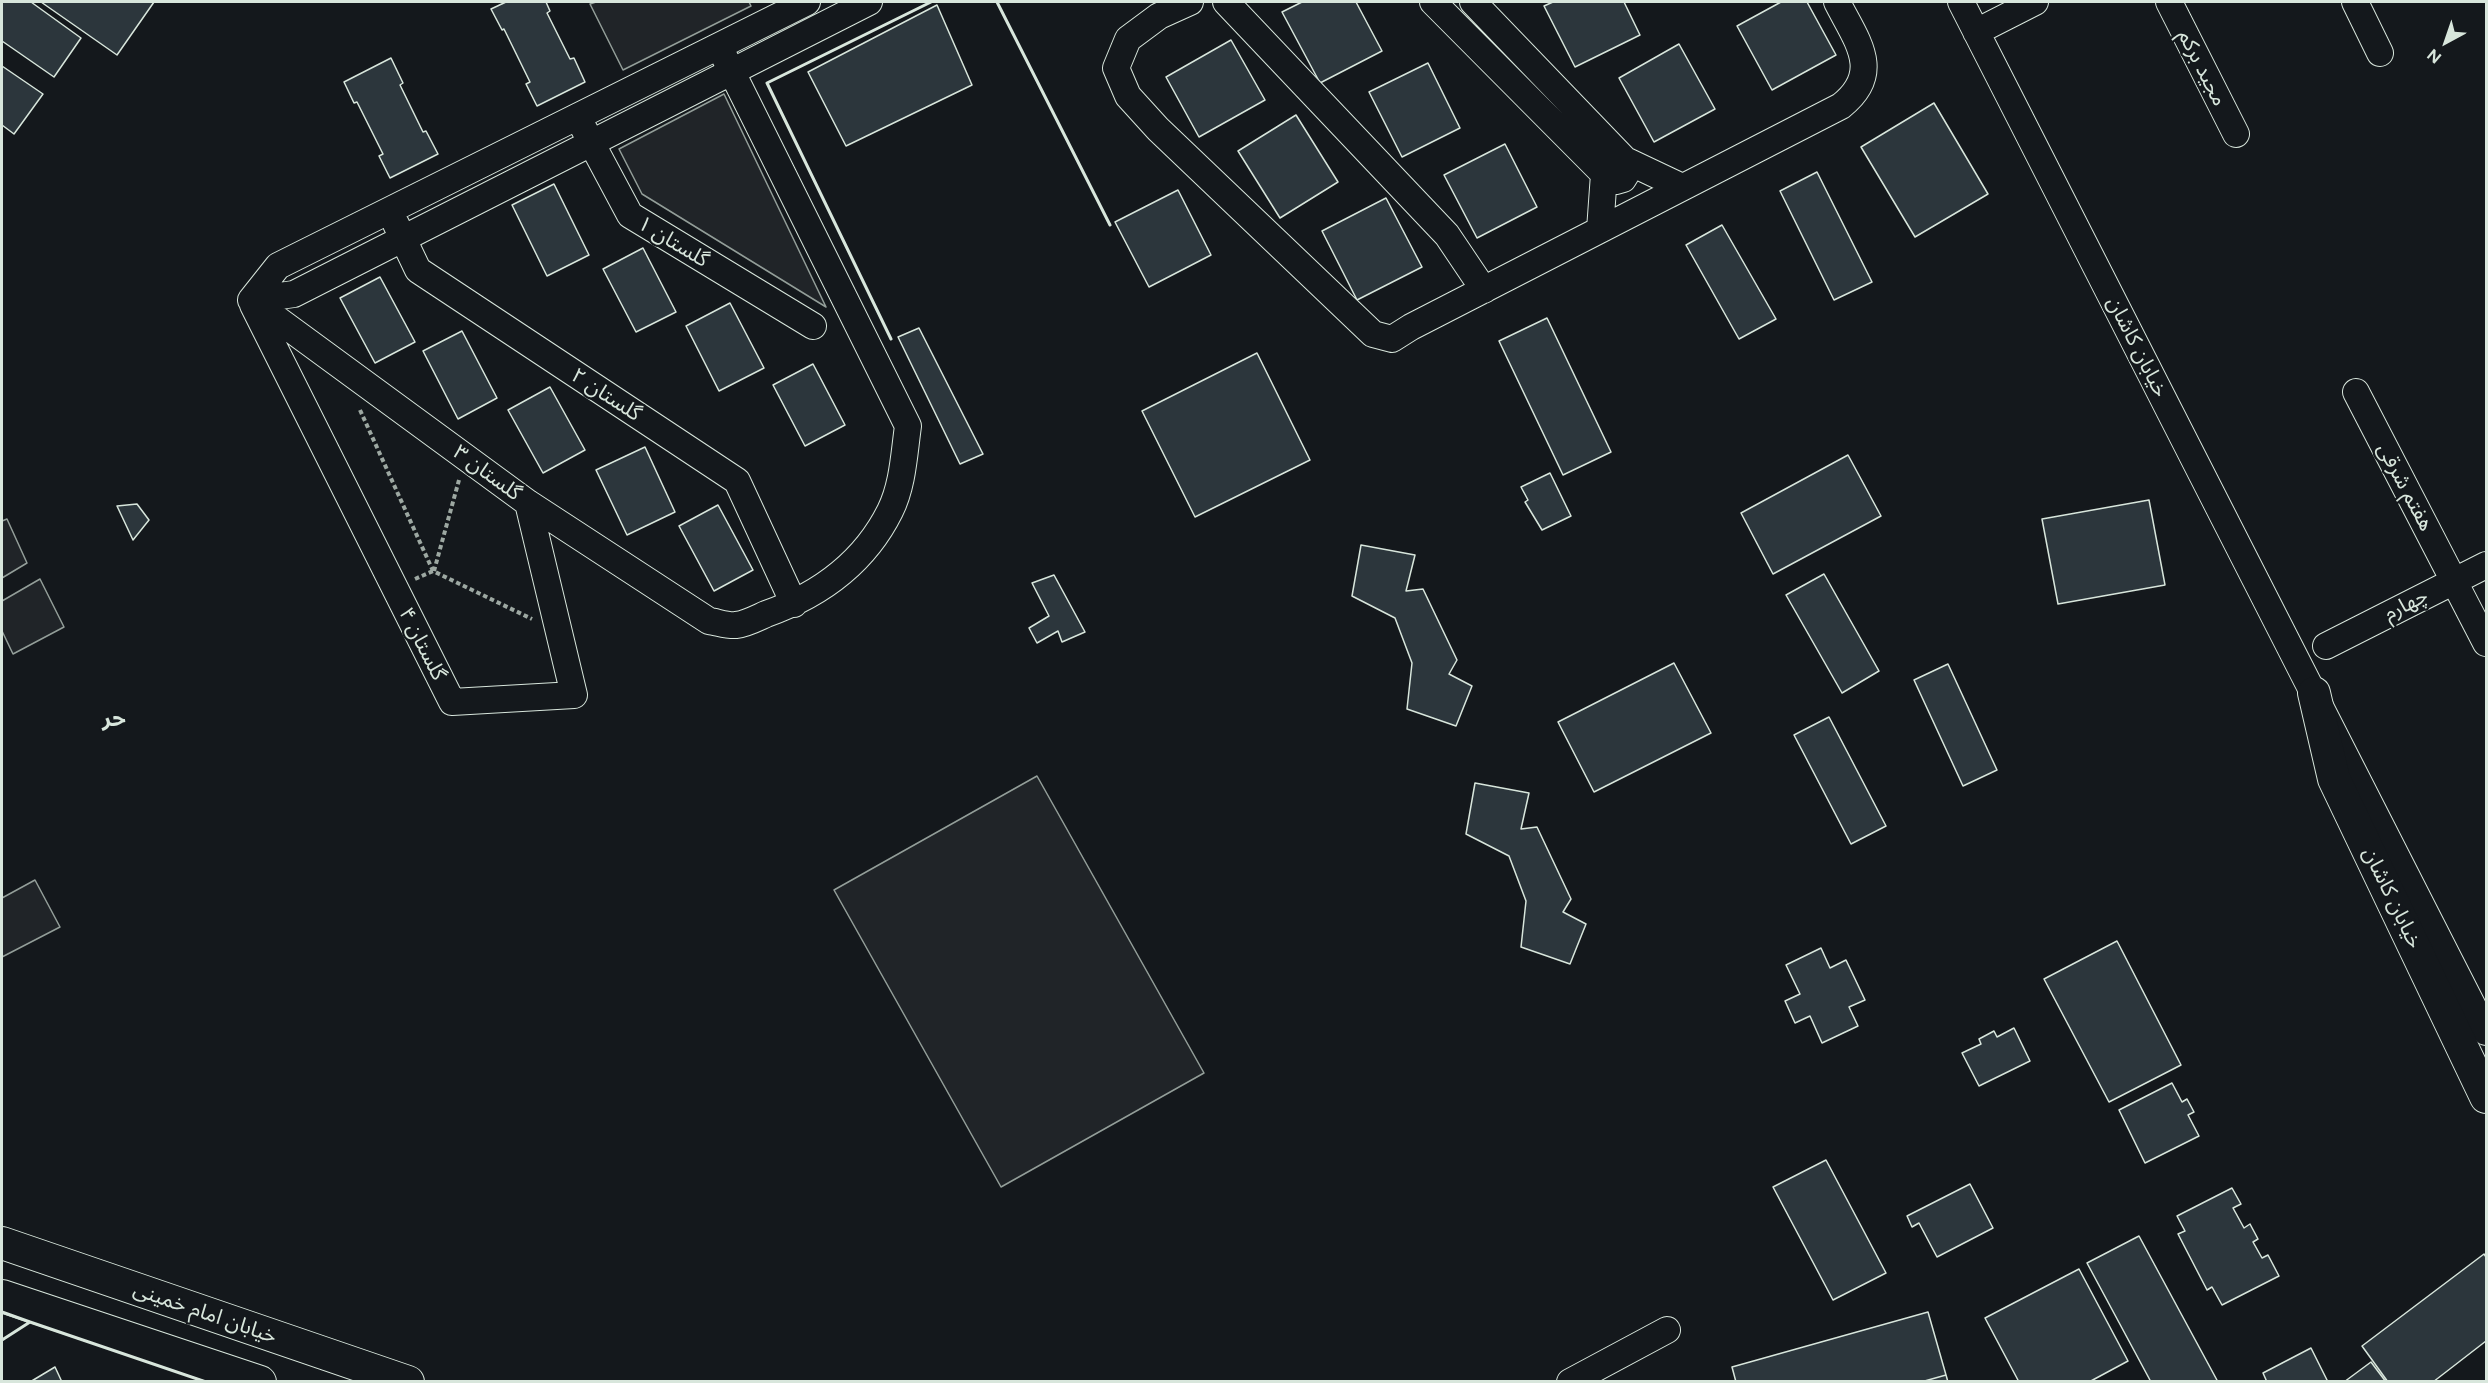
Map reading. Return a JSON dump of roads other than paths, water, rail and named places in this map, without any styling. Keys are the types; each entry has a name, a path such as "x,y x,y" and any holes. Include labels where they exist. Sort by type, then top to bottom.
{"main road":[{"name":"خیابان کاشان","path":"2314,693 2334,779 2487,1097"},
{"name":"خیابان امام خمینی","path":"2,1244 408,1382"},
{"path":"2,1296 260,1382"},
{"path":"206,1364 227,1355 230,1338 224,1319"}],"street":[{"path":"251,300 294,294 869,2"},
{"path":"1190,2 1160,16 1128,39 1116,68 1128,96 1158,129 1373,334 1392,339 1411,327 1841,106 1855,95 1862,78 1865,59 1837,2"},
{"path":"1226,2 1447,235 1484,290"},
{"path":"1433,2 1604,174 1616,181 1623,179 1628,171 1625,160"},
{"path":"1473,2 1625,160 1682,188"},
{"name":"خیابان کاشان","path":"1961,2 2487,1032"},
{"path":"1976,32 2035,2"},
{"name":"مجید برکم","path":"2169,2 2236,134"},
{"path":"2355,2 2380,53"},
{"path":"251,300 278,266 719,46 791,5"},
{"path":"719,46 908,426 902,474 891,509 873,540 850,567 824,587 794,604"},
{"name":"گلستان ۱","path":"578,116 630,215 813,326"},
{"path":"1600,230 1604,174"},
{"name":"گلستان ۲","path":"389,210 418,270 737,481 794,604"},
{"name":"گلستان ۳","path":"251,300 528,503 709,621 735,625 794,604"},
{"name":"گلستان ۴","path":"251,300 452,702 574,695 528,503"},
{"name":"هفتم شرقی","path":"2356,392 2487,643"},
{"name":"چهارم","path":"2326,646 2487,565"},
{"path":"1570,1382 1667,1330"}],"district":[{"name":"حر","path":"114,720"}]}
